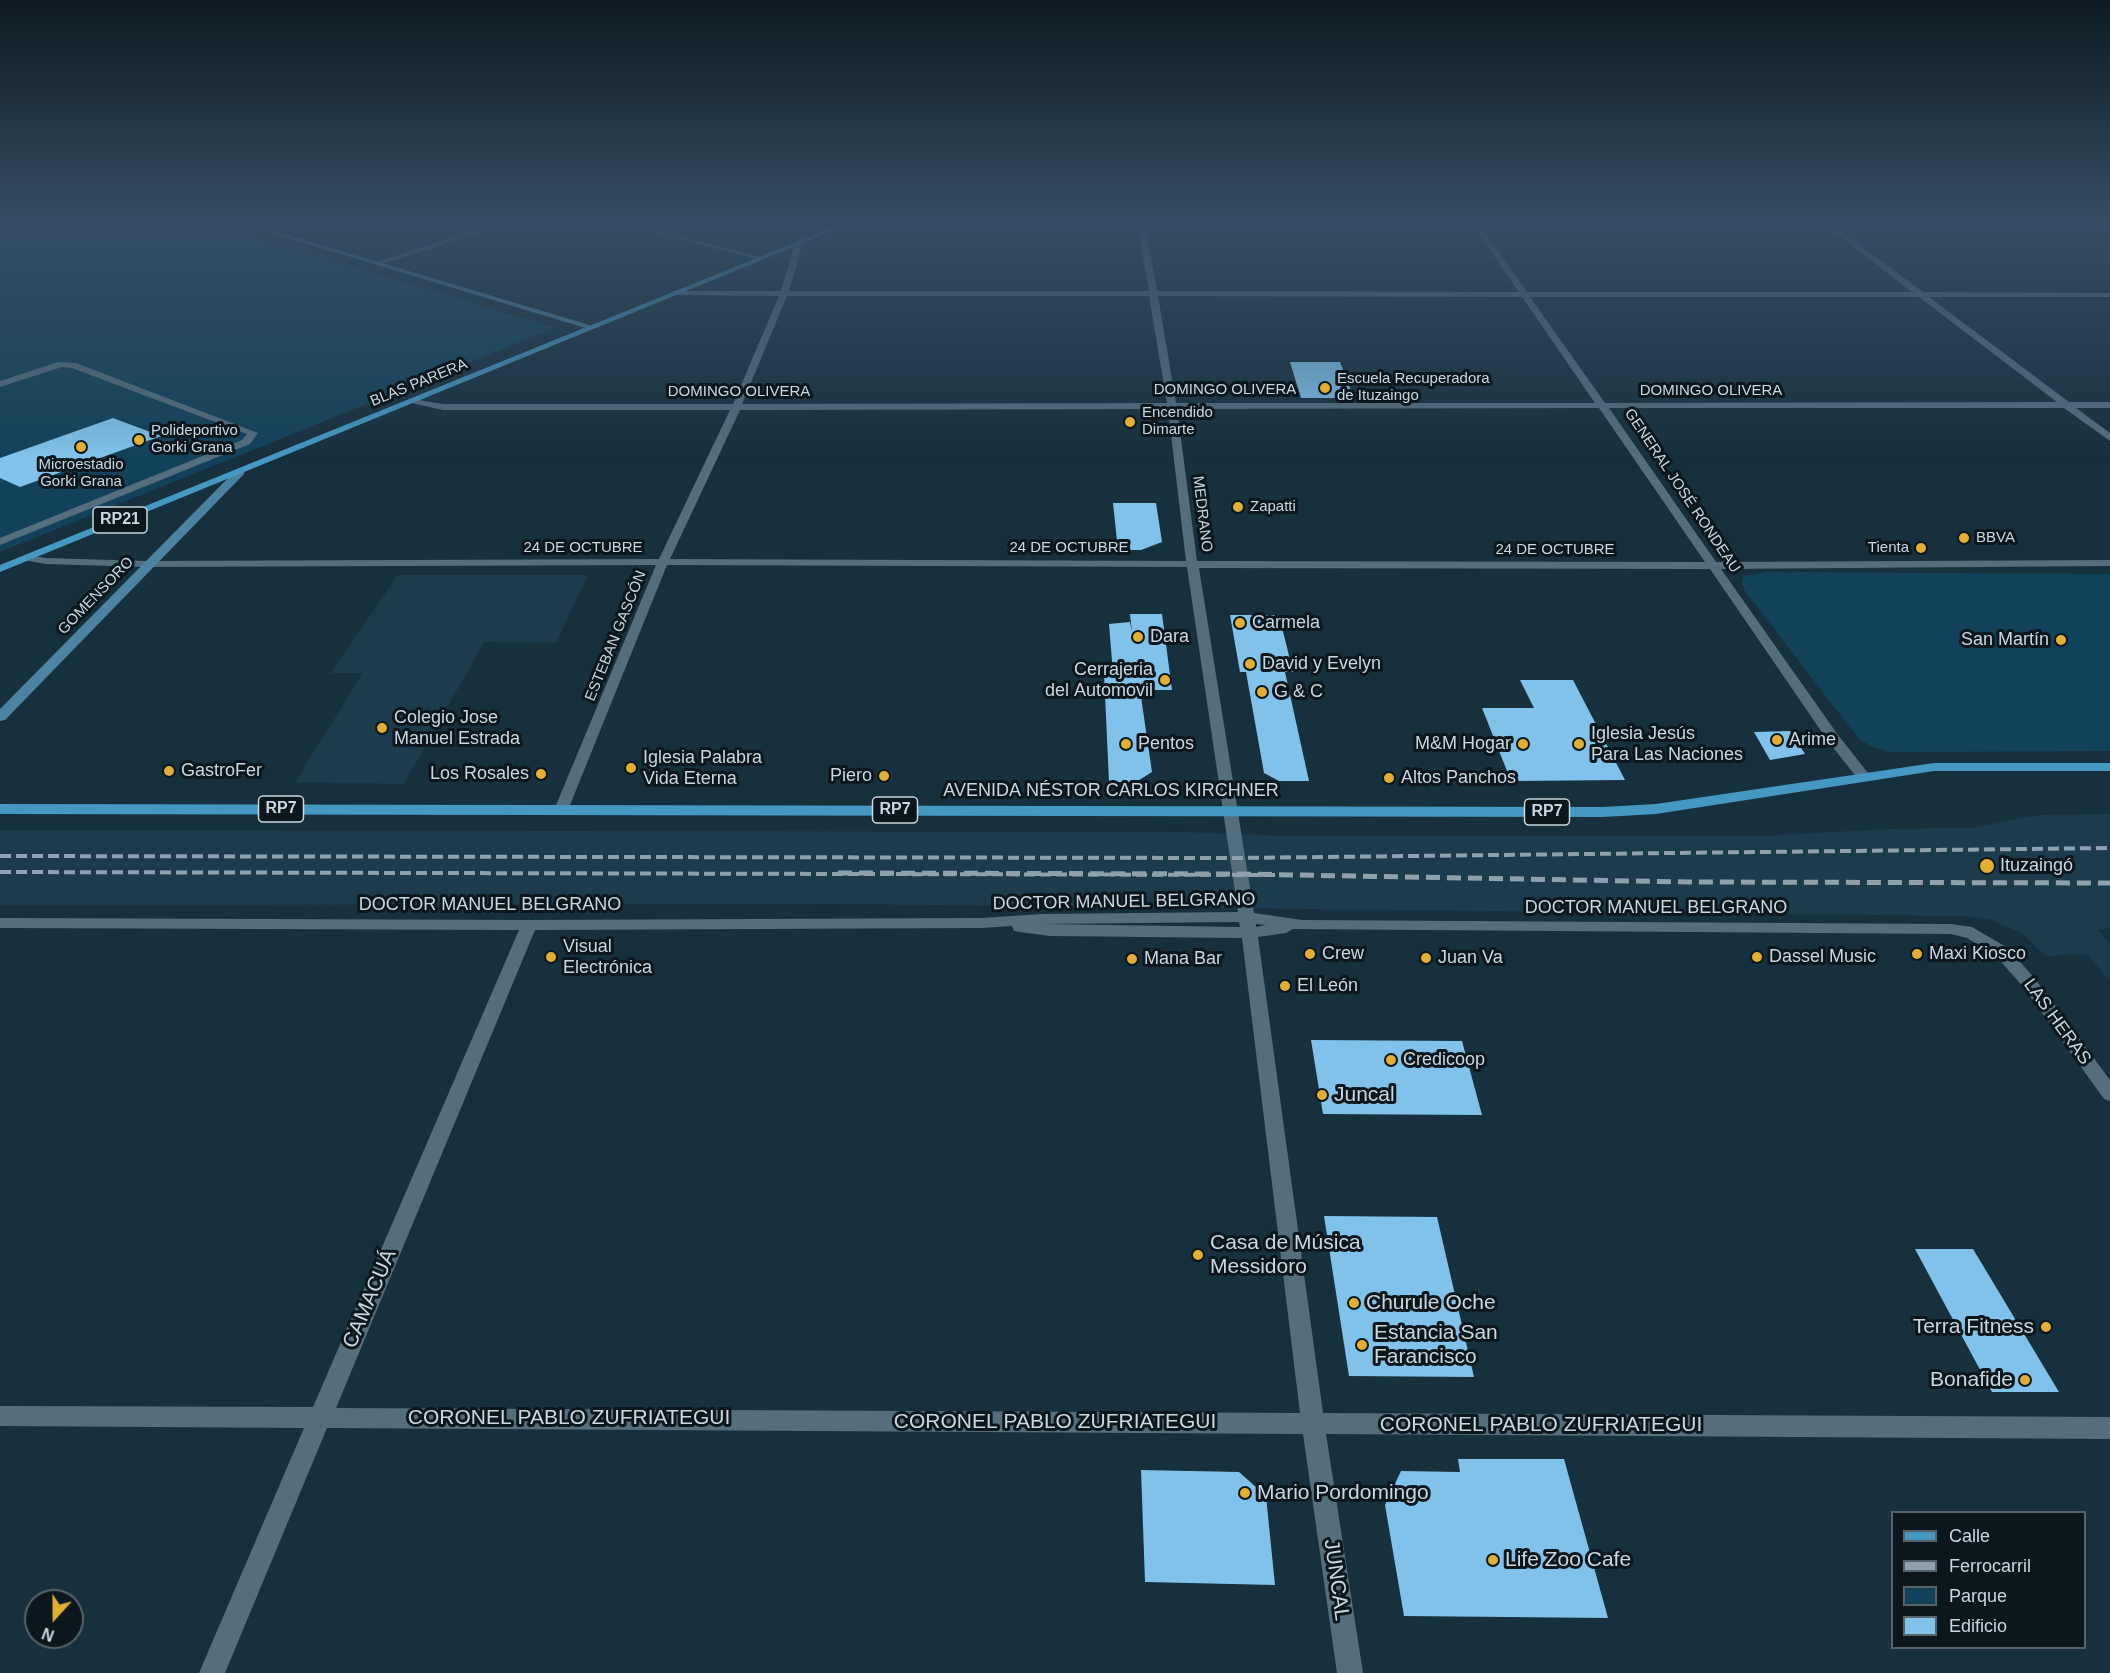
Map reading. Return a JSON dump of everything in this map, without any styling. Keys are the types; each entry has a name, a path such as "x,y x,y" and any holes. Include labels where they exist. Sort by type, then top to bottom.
{"main road":[{"name":"BLAS PARERA","path":"0,569 656,301"},
{"name":"AVENIDA NÉSTOR CARLOS KIRCHNER","path":"0,809 1603,812 1656,809 1934,767 2110,767"}],"street":[{"path":"506,301 592,327"},
{"name":"ESTEBAN GASCÓN","path":"561,810 663,562 736,407 781,301"},
{"name":"MEDRANO","path":"1153,301 1172,405 1192,563 1228,810"},
{"name":"GENERAL JOSÉ RONDEAU","path":"1530,301 1833,738 1863,776"},
{"path":"1930,301 2110,438"},
{"path":"0,384 62,364 73,365 253,433 246,442 0,542"},
{"name":"DOMINGO OLIVERA","path":"412,402 443,406 736,407 2110,405"},
{"name":"GOMENSORO","path":"0,717 147,564 240,472"},
{"name":"24 DE OCTUBRE","path":"28,558 45,561 147,564 663,562 1713,566 2110,563"},
{"name":"JUNCAL","path":"1228,810 1247,925 1313,1424 1350,1673"},
{"name":"DOCTOR MANUEL BELGRANO","path":"0,923 529,925 981,923 1050,931 1247,925 1951,930 1972,933 2002,952"},
{"name":"CAMACUÁ","path":"212,1673 529,925"},
{"name":"LAS HERAS","path":"2002,952 2030,984 2110,1094"},
{"name":"CORONEL PABLO ZUFRIATEGUI","path":"0,1416 2110,1428"}],"shaded area":[{"name":"Colegio Jose Manuel Estrada","path":"398,575 588,575 556,643 484,642 404,784 295,782 363,673 331,673"},
{"path":"2110,814 2110,928 2098,930 2110,944 2110,981 2087,954 2045,956 2022,933 1989,919 1964,916 835,904 0,905 0,830 1182,832 1285,836 1763,836 1887,829 1972,828 2039,815"}],"green space":[{"name":"Polideportivo Gorki Grana","path":"0,301 467,301 555,328 0,552"},
{"path":"1765,572 2110,574 2110,751 1892,752 1872,747 1858,738 1745,591 1742,583 1743,577"}],"building":[{"path":"1290,362 1340,362 1352,393 1335,392 1337,398 1301,398"},
{"name":"Microestadio Gorki Grana","path":"113,418 161,436 20,487 0,478 0,458"},
{"path":"1113,503 1156,503 1162,542 1141,550 1118,550"},
{"path":"1130,614 1162,614 1172,690 1140,690 1152,772 1136,782 1109,782 1104,673 1113,673 1109,624 1130,622 1132,632"},
{"path":"1230,615 1279,615 1293,672 1285,672 1309,781 1279,781 1264,773 1246,672 1240,672"},
{"path":"1520,680 1573,680 1625,780 1511,781 1482,708 1534,708"},
{"name":"Arime","path":"1790,731 1805,754 1770,760 1754,732"},
{"path":"1311,1040 1462,1041 1482,1115 1323,1114"},
{"path":"1324,1216 1437,1217 1474,1377 1349,1376"},
{"path":"1915,1249 1973,1249 2059,1392 1992,1392"},
{"name":"Life Zoo Cafe","path":"1458,1459 1564,1459 1608,1618 1404,1616 1385,1505 1401,1471 1460,1472"},
{"path":"1141,1470 1239,1472 1266,1496 1275,1585 1145,1582"}],"railway":[{"path":"0,856 1236,858 2110,848"},
{"path":"0,872 1287,875"},
{"path":"838,873 1239,874 1689,882 2110,883"}],"place":[{"name":"Escuela Recuperadora de Ituzaingo","path":"1325,388"},
{"name":"Encendido Dimarte","path":"1130,422"},
{"name":"Polideportivo Gorki Grana","path":"139,440"},
{"name":"Microestadio Gorki Grana","path":"81,447"},
{"name":"Zapatti","path":"1238,507"},
{"name":"BBVA","path":"1964,538"},
{"name":"Tienta","path":"1921,548"},
{"name":"Carmela","path":"1240,623"},
{"name":"Dara","path":"1138,637"},
{"name":"San Martín","path":"2061,640"},
{"name":"David y Evelyn","path":"1250,664"},
{"name":"Cerrajeria del Automovil","path":"1165,680"},
{"name":"G & C","path":"1262,692"},
{"name":"Colegio Jose Manuel Estrada","path":"382,728"},
{"name":"Arime","path":"1777,740"},
{"name":"Pentos","path":"1126,744"},
{"name":"M&M Hogar","path":"1523,744"},
{"name":"Iglesia Jesús Para Las Naciones","path":"1579,744"},
{"name":"Iglesia Palabra Vida Eterna","path":"631,768"},
{"name":"GastroFer","path":"169,771"},
{"name":"Los Rosales","path":"541,774"},
{"name":"Piero","path":"884,776"},
{"name":"Altos Panchos","path":"1389,778"},
{"name":"Ituzaingó","path":"1987,866"},
{"name":"Crew","path":"1310,954"},
{"name":"Maxi Kiosco","path":"1917,954"},
{"name":"Visual Electrónica","path":"551,957"},
{"name":"Dassel Music","path":"1757,957"},
{"name":"Juan Va","path":"1426,958"},
{"name":"Mana Bar","path":"1132,959"},
{"name":"El León","path":"1285,986"},
{"name":"Credicoop","path":"1391,1060"},
{"name":"Juncal","path":"1322,1095"},
{"name":"Casa de Música Messidoro","path":"1198,1255"},
{"name":"Churule Oche","path":"1354,1303"},
{"name":"Terra Fitness","path":"2046,1327"},
{"name":"Estancia San Farancisco","path":"1362,1345"},
{"name":"Bonafide","path":"2025,1380"},
{"name":"Mario Pordomingo","path":"1245,1493"},
{"name":"Life Zoo Cafe","path":"1493,1560"}]}
